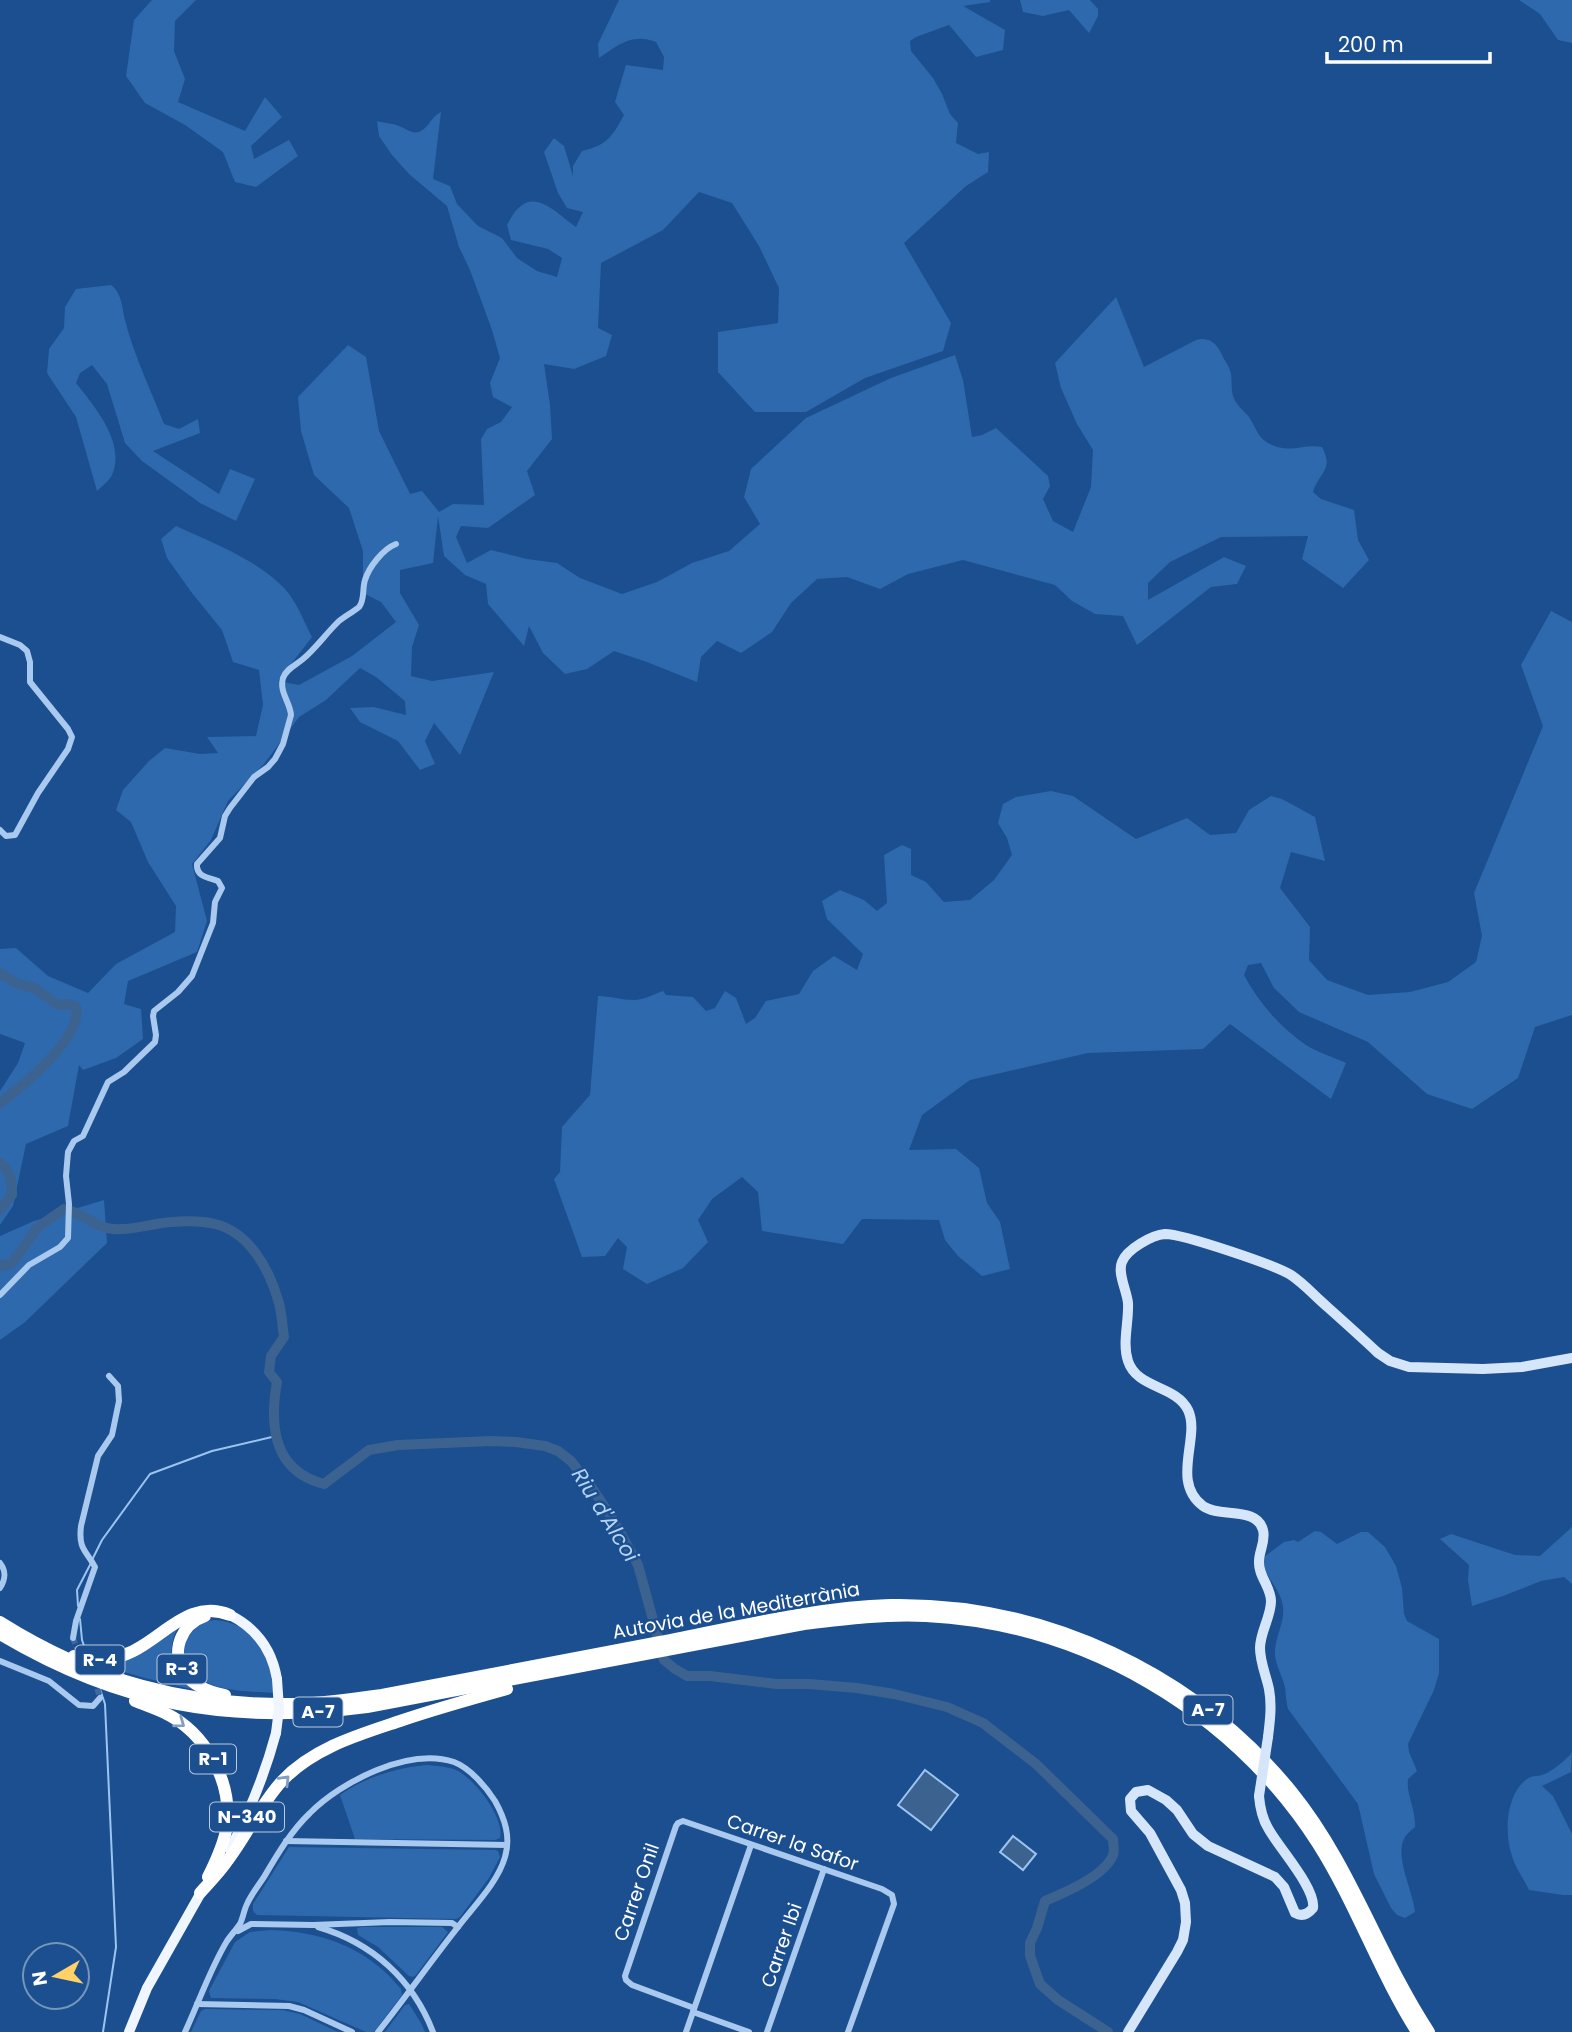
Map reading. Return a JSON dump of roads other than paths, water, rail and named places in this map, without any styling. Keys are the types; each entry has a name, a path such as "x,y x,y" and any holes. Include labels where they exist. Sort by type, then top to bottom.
{"highway":[{"name":"Autovia de la Mediterrània","path":"0,1634 45,1660 97,1683 166,1702 264,1714 331,1712 367,1707 539,1673 796,1616 865,1607 977,1611 1043,1625 1121,1657 1170,1683 1198,1702 1252,1748 1305,1808 1338,1858 1417,2032"},
{"name":"R-4","path":"28,1638 85,1659 103,1660 131,1653 188,1615 212,1610 230,1615"},
{"name":"Autovia de la Mediterrània","path":"0,1622 75,1663 131,1684 179,1695 239,1703 263,1703 329,1702 539,1673 584,1671 609,1662 804,1624 910,1610"},
{"name":"R-3","path":"230,1615 212,1614 201,1617 188,1626 182,1633 178,1649 181,1668 191,1681 202,1687 263,1703"},
{"path":"200,1893 228,1860 275,1789 299,1765 316,1754 359,1735 539,1673"},
{"name":"R-1","path":"97,1683 111,1692 167,1714 179,1722 200,1741 217,1768 226,1795 226,1828 220,1852 200,1893"},
{"name":"Autovia de la Mediterrània","path":"1390,1974 1429,2032"}],"main road":[{"name":"N-340","path":"129,2032 155,1971 200,1893 228,1852 254,1802 276,1733 279,1709 277,1679 272,1659 260,1637 244,1622 230,1615"}],"street":[{"path":"0,1295 29,1265 65,1243 70,1232 66,1177 67,1158 71,1147 74,1141 83,1136 105,1085 124,1072 153,1044 156,1035 154,1011 178,992 194,971 213,923 215,902 222,888 218,881 201,875 197,864 220,838 225,816 230,808 254,777 272,764 280,750 291,715 282,690 285,674 360,604 367,575 388,547 396,544"},
{"path":"0,637 20,645 27,651 30,682 72,737 68,749 38,793 15,835 6,836 0,830"},
{"path":"1128,2032 1180,1946 1186,1916 1181,1891 1150,1833 1131,1811 1129,1802 1136,1792 1145,1790 1166,1800 1208,1846 1275,1878 1284,1887 1295,1913 1307,1914 1314,1904 1312,1894 1268,1829 1262,1815 1259,1796 1270,1704 1260,1648 1271,1601 1259,1570 1263,1528 1247,1515 1217,1512 1205,1507 1192,1491 1187,1470 1191,1424 1188,1410 1176,1397 1134,1373 1128,1361 1128,1302 1121,1272 1122,1261 1147,1240 1169,1234 1280,1270 1295,1278 1378,1353 1406,1367 1495,1370 1572,1358"},
{"path":"74,1638 76,1621 95,1567 83,1548 81,1526 98,1456 112,1435 119,1396 118,1386 109,1376"},
{"path":"0,1563 5,1573 1,1587"},
{"path":"0,1661 49,1681 79,1705 93,1706 100,1698"},
{"path":"185,2032 220,1955 241,1922 246,1905 295,1829 324,1799 358,1779 398,1764 444,1760 461,1765 487,1790 503,1818 508,1837 507,1845 502,1865 495,1877 378,2032"},
{"name":"Carrer la Safor","path":"678,1822 687,1821 889,1892 894,1899 848,2032"},
{"name":"Carrer Onil","path":"678,1822 626,1972 626,1980 632,1985 693,2010"},
{"path":"286,1841 507,1845"},
{"path":"686,2032 751,1845"},
{"name":"Carrer Ibi","path":"767,2032 824,1869"},
{"path":"234,1934 251,1924 390,1922 452,1923 458,1927"},
{"path":"313,1925 344,1936 387,1963 412,1990 433,2032"},
{"path":"197,2004 289,2006 352,2032"},
{"path":"693,2010 749,2032"}],"waterway":[{"name":"Riu d'Alcoi","path":"0,973 18,984 34,988 58,1005 76,1007 70,1033 61,1047 36,1073 0,1103"},
{"name":"Riu d'Alcoi","path":"0,1163 9,1173 12,1195 0,1210"},
{"name":"Riu d'Alcoi","path":"0,1264 4,1266 12,1263 38,1227 64,1209 113,1229 188,1221 227,1228 248,1243 256,1253 278,1300 284,1337 271,1356 269,1372 277,1382 275,1431 285,1458 307,1478 324,1484 369,1450 398,1445 491,1441 545,1446 558,1451 571,1461 614,1521 638,1565 664,1660 675,1669 687,1676 857,1688 894,1694 947,1707 983,1723 1036,1764 1113,1839 1113,1855 1102,1870 1083,1883 1045,1901 1030,1943 1030,1956 1040,1984 1058,2000 1108,2032"},
{"path":"93,1558 102,1540 150,1474 212,1451 276,1436"},
{"path":"78,1606 77,1590 91,1563"},
{"path":"80,1619 82,1640 87,1654"},
{"path":"100,1689 105,1704 116,1947 103,2032"}],"tunnel":[{"path":"73,1638 80,1656"},
{"path":"95,1680 100,1698"}]}
